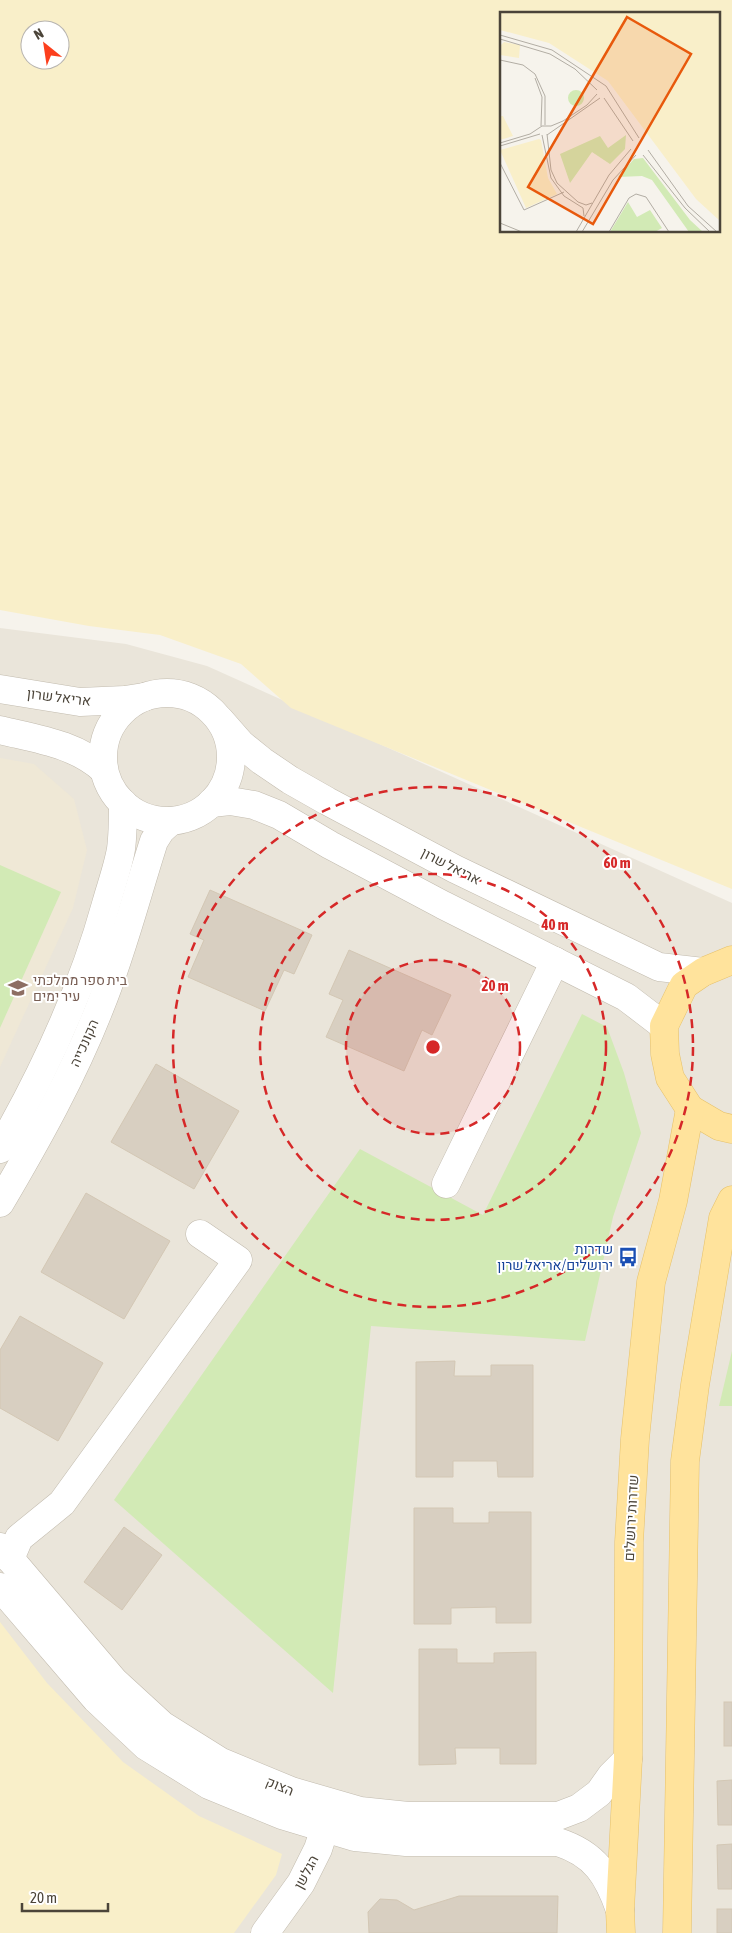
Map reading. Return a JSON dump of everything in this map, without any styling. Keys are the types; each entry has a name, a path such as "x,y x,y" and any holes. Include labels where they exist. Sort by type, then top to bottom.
{"main road":[{"path":"732,960 703,972 684,985 664,1026 665,1054 670,1078 690,1109 718,1126 732,1129"},
{"name":"שדרות ירושלים","path":"620,1922 628,1759 629,1542 642,1360 652,1282 673,1201 690,1109"},
{"path":"677,1933 686,1461 695,1384 723,1218 732,1200"}],"street":[{"name":"אריאל שרון","path":"0,689 80,702 125,700 148,696"},
{"path":"168,693 188,696 206,705 220,720 229,738 231,766 227,780 211,803 193,816 171,821 154,819 137,813 123,803 108,782 104,770 104,752 108,734 117,717 131,704 148,696 168,693"},
{"name":"אריאל שרון","path":"220,720 242,744 262,761 290,780 455,869 658,967 703,972"},
{"path":"0,730 77,751 92,759 104,770"},
{"path":"211,803 230,801 254,805 279,815 330,845 443,905 626,997 664,1026"},
{"name":"הקונכייה","path":"0,1149 18,1119 57,1039 94,946 120,851 123,831 123,803"},
{"name":"הקונכייה","path":"0,1204 41,1132 82,1050 120,955 154,842 161,830 171,821"},
{"path":"446,1184 555,961"},
{"path":"5,1553 19,1538 62,1503 238,1260 200,1234"},
{"name":"הצוק","path":"5,1553 114,1681 162,1725 221,1762 291,1791 329,1816 355,1837 406,1842 558,1842 574,1847 592,1860 606,1875 620,1922"},
{"name":"הצוק","path":"0,1587 96,1699 146,1746 209,1785 282,1815 329,1816 360,1811 408,1816 558,1816 579,1808 599,1792 611,1776 628,1759"},
{"name":"הגלשן","path":"266,1933 302,1883 318,1849 329,1816"}],"shaded area":[{"path":"0,628 126,644 207,666 732,903 732,1933 0,1933"},
{"name":"בית ספר ממלכתי עיר ימים","path":"0,758 34,764 74,799 87,850 73,908 0,1067"}],"green space":[{"path":"0,865 61,892 0,1028"},
{"path":"582,1014 607,1027 624,1073 641,1133 613,1217 585,1341 371,1326 333,1693 114,1500 360,1149 483,1215"},
{"path":"732,1351 732,1406 719,1406"}],"sand":[{"path":"0,0 732,0 732,889 291,708 241,664 160,635 89,626 0,610"},
{"path":"0,1622 47,1683 123,1762 199,1816 282,1854 276,1875 234,1933 0,1933"}],"building":[{"path":"210,890 312,935 294,974 284,970 265,1011 188,977 204,940 190,934"},
{"path":"349,950 451,995 432,1035 422,1030 404,1071 326,1037 343,1000 329,994"},
{"path":"156,1064 239,1111 194,1189 111,1142"},
{"path":"86,1193 170,1241 124,1319 41,1272"},
{"path":"20,1316 103,1363 58,1441 0,1408 0,1350"},
{"path":"455,1361 454,1376 491,1376 491,1365 533,1365 533,1477 498,1477 497,1461 453,1461 453,1477 416,1477 416,1362"},
{"path":"414,1508 453,1508 453,1523 489,1523 489,1512 531,1512 531,1623 496,1623 496,1607 451,1608 451,1624 414,1624"},
{"path":"124,1527 162,1555 122,1610 84,1582"},
{"path":"419,1649 457,1649 457,1663 494,1663 494,1653 536,1652 536,1764 500,1764 500,1748 455,1748 456,1764 419,1765"},
{"path":"724,1702 732,1702 732,1746 724,1746"},
{"path":"732,1780 732,1825 718,1825 717,1781"},
{"path":"732,1844 732,1889 718,1889 717,1845"},
{"path":"459,1896 558,1896 557,1933 369,1933 368,1912 380,1899 397,1900 414,1910"},
{"path":"717,1909 732,1909 732,1933 717,1933"}],"place":[{"name":"בית ספר ממלכתי עיר ימים","path":"18,988"},
{"name":"שדרות ירושלים/אריאל שרון","path":"628,1257"}]}
